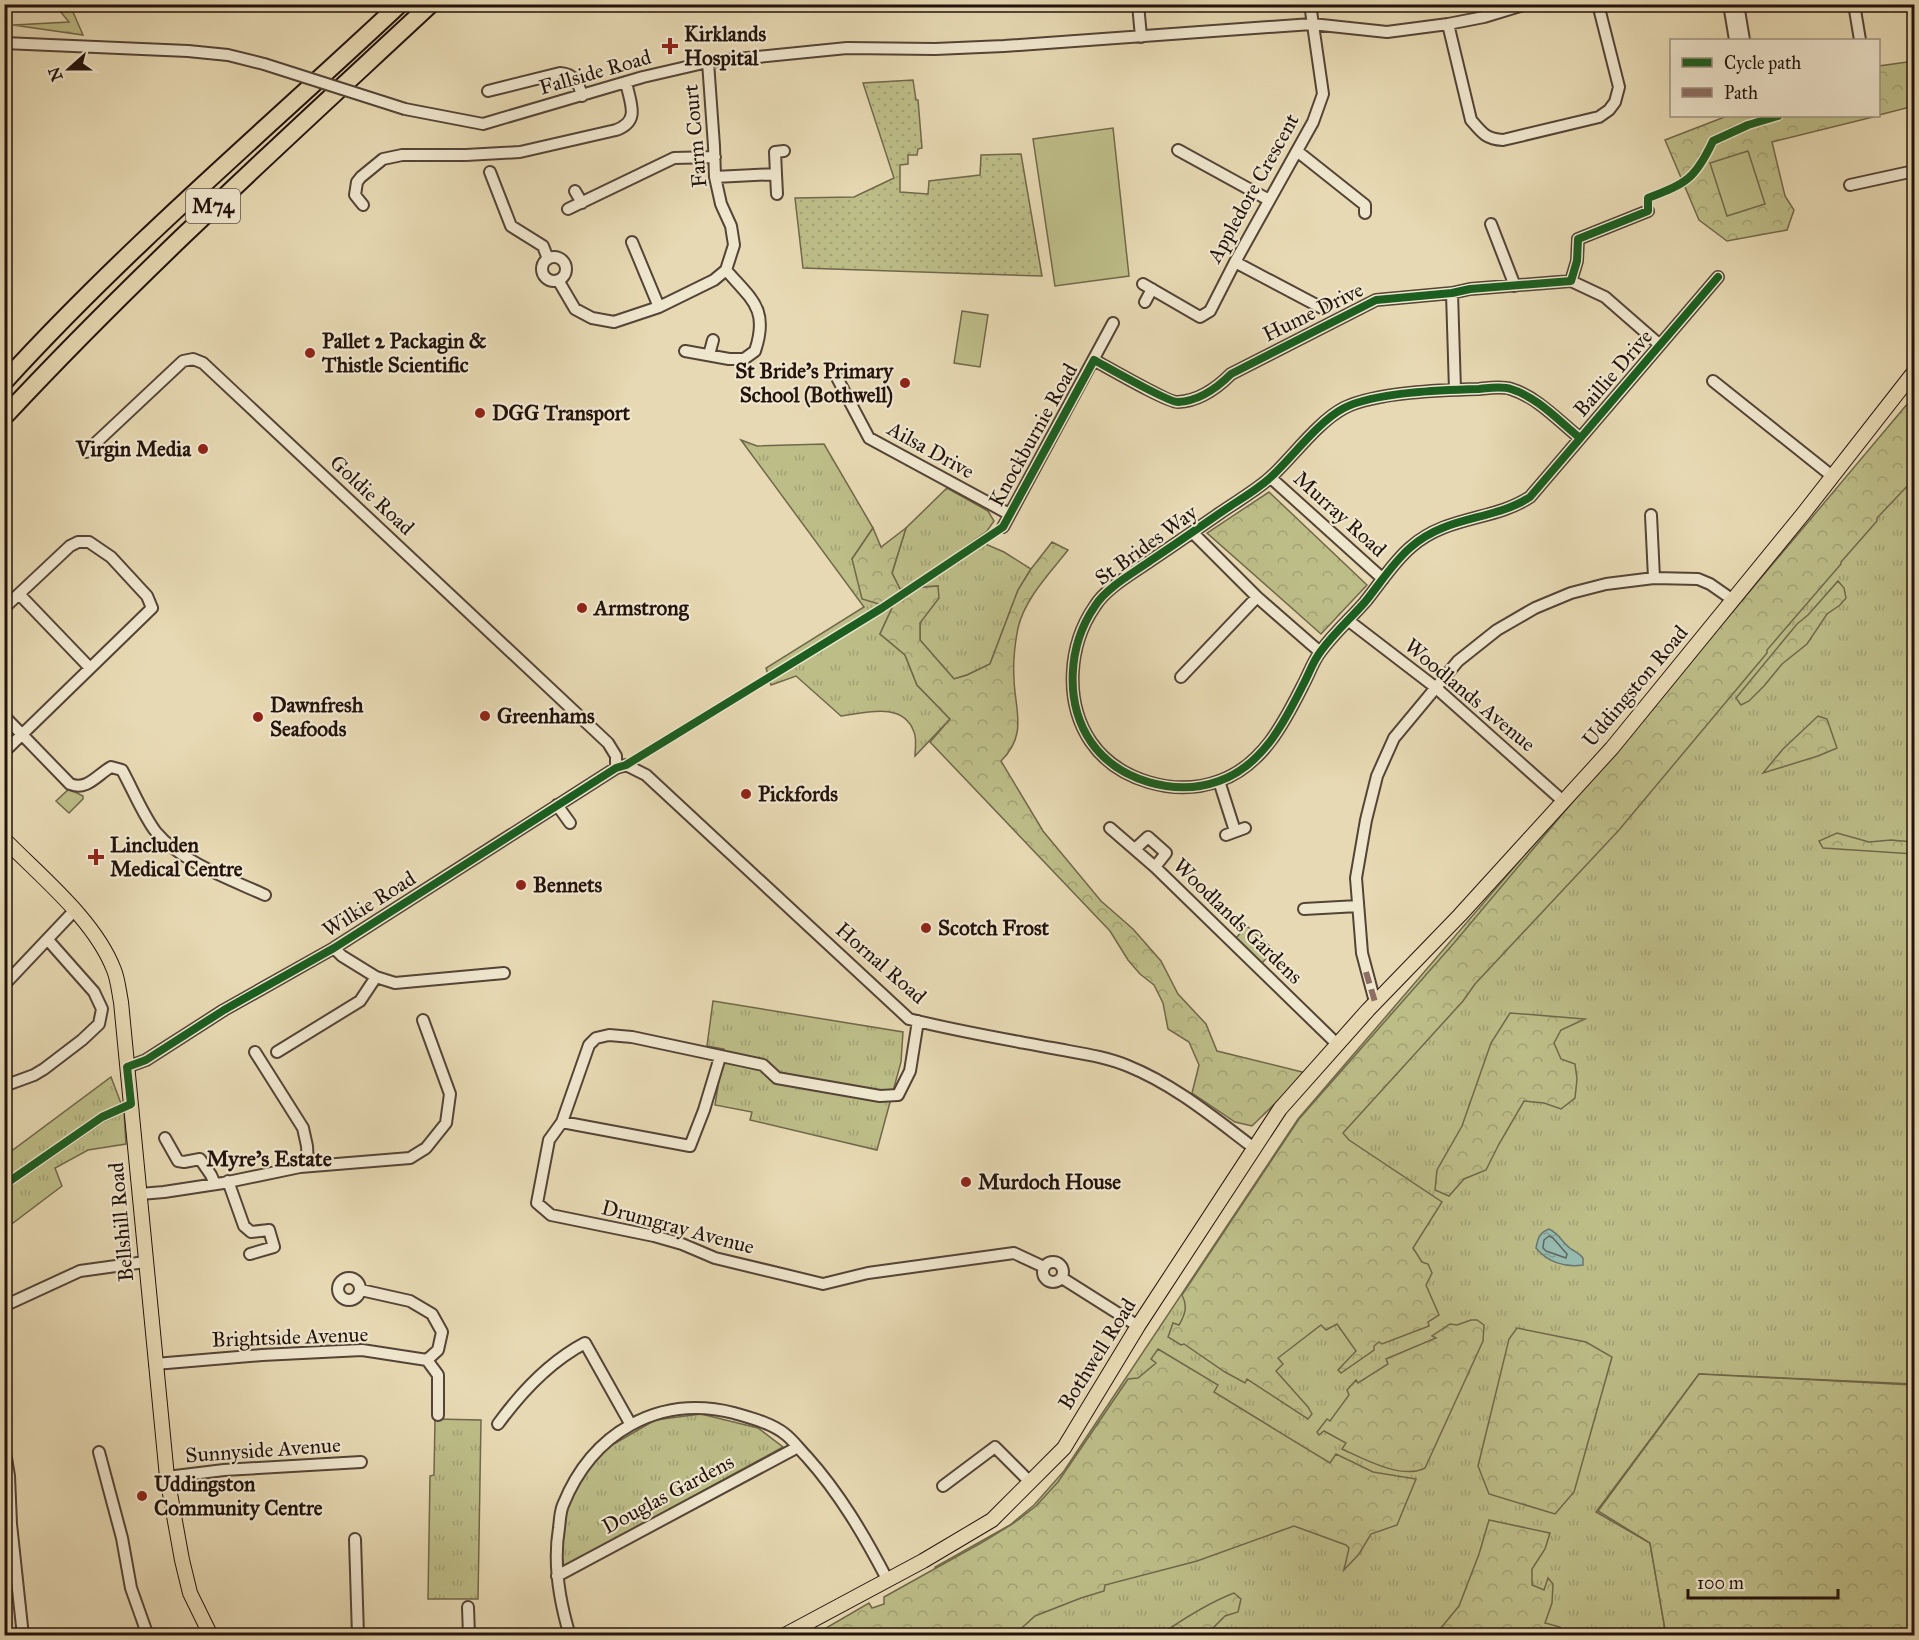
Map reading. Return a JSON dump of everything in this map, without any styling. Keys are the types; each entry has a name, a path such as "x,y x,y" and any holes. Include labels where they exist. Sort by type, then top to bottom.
{"highway":[{"name":"M74","path":"4,417 65,351 175,242 431,4"},
{"name":"M74","path":"4,382 53,328 160,223 396,8"}],"main road":[{"name":"Uddingston Road","path":"1372,1006 1460,915 1612,748 1803,514 1914,372"},
{"name":"Bellshill Road","path":"4,839 74,911 103,946 115,972 121,1002 167,1477 190,1593 211,1635"},
{"name":"Bothwell Road","path":"783,1635 923,1561 992,1520 1064,1448 1138,1326 1280,1109 1372,1006"}],"street":[{"path":"1138,4 1141,37"},
{"name":"Appledore Crescent","path":"1145,302 1151,289 1200,317 1209,311 1313,123 1323,94 1310,4"},
{"name":"Fallside Road","path":"4,43 188,51 228,55 264,64 405,110 483,124 626,82 708,62 847,48 935,49 1312,24 1387,32 1484,17 1527,4"},
{"path":"1448,24 1471,120 1481,132 1491,139 1503,140 1599,117 1609,111 1615,102 1619,87 1598,4"},
{"path":"1729,4 1735,39"},
{"path":"1738,4 1744,39"},
{"path":"1854,4 1860,39"},
{"name":"Farm Court","path":"708,62 715,177 721,204 731,226 734,245 726,270"},
{"path":"488,91 560,73 569,74 575,79 582,96"},
{"path":"363,205 356,195 357,182 383,159 402,155 520,152 628,126 632,111 626,82"},
{"path":"1178,150 1269,200"},
{"path":"777,194 775,152 784,151"},
{"path":"1297,151 1365,204 1365,213"},
{"path":"568,209 674,158 715,157"},
{"path":"1850,185 1914,171"},
{"path":"490,172 511,226 543,246 548,259"},
{"path":"715,177 776,174"},
{"path":"575,191 582,203"},
{"path":"1648,211 1578,239 1571,281 1605,297 1660,345"},
{"path":"1491,224 1515,286"},
{"path":"632,242 642,256 658,307"},
{"path":"556,257 564,264 564,275 558,280 550,280 542,272 543,264 548,259 556,257"},
{"path":"1235,262 1322,308"},
{"path":"558,280 575,309 592,318 614,322 658,307 714,280 726,270 753,299 760,314 759,336 755,351 744,358 729,359 685,351"},
{"name":"Baillie Drive","path":"1383,579 1411,546 1439,529 1458,521 1512,507 1530,497 1718,277"},
{"name":"Hume Drive","path":"1094,360 1175,403 1194,399 1206,393 1240,369 1376,300 1452,293 1470,289 1571,281"},
{"path":"1452,293 1455,390"},
{"name":"Knockburnie Road","path":"1003,527 1113,323"},
{"path":"709,355 713,340"},
{"name":"Goldie Road","path":"86,452 183,361 193,359 203,363 608,743 621,766"},
{"name":"Ailsa Drive","path":"834,372 869,438 1009,514"},
{"path":"1713,381 1832,476"},
{"name":"St Brides Way","path":"1349,621 1320,652 1278,730 1262,752 1242,770 1220,781 1191,787 1176,787 1135,778 1112,763 1091,742 1077,713 1072,688 1073,661 1082,630 1095,604 1123,580 1271,478 1313,433 1343,408 1378,397 1509,388 1533,399 1580,438"},
{"name":"Murray Road","path":"1271,478 1383,579"},
{"path":"1651,515 1654,578"},
{"path":"1193,533 1257,597 1320,652"},
{"path":"4,608 70,546 78,542 89,542 111,557 147,596 152,608 4,752"},
{"path":"1372,1006 1362,953 1356,878 1358,858 1377,777 1394,738 1458,661 1497,630 1535,608 1571,593 1606,584 1654,578 1698,579 1710,584 1733,600"},
{"path":"1349,621 1383,579"},
{"path":"19,594 90,668"},
{"path":"1181,677 1257,597"},
{"name":"Woodlands Avenue","path":"1349,621 1435,687 1563,801"},
{"path":"4,716 70,784 85,787 101,772 111,767 122,770 155,831 168,844 208,868 265,895"},
{"name":"Wilkie Road","path":"127,1067 146,1060 224,1010 334,948 621,766"},
{"name":"Hornal Road","path":"621,766 646,774 909,1019 1101,1057 1128,1066 1169,1087 1197,1105 1254,1148"},
{"path":"1220,781 1235,831"},
{"path":"557,805 570,823"},
{"name":"Woodlands Gardens","path":"1110,828 1155,867 1337,1044"},
{"path":"1135,849 1148,837 1157,844 1166,853 1155,867"},
{"path":"1304,909 1358,906"},
{"path":"7,976 48,940 74,911"},
{"path":"4,1086 44,1069 99,1024 102,1009 94,992 48,940"},
{"path":"334,948 342,956 376,977 396,983 504,973"},
{"path":"277,1052 360,1001 376,977"},
{"path":"140,1194 215,1184 308,1166 410,1158 426,1148 446,1123 450,1094 423,1020"},
{"name":"Drumgray Avenue","path":"918,1021 910,1071 898,1095 880,1096 777,1078 763,1065 632,1037 609,1035 596,1038 589,1045 562,1122 549,1140 537,1203 551,1215 654,1236 682,1244 715,1258 823,1284 868,1273 1014,1253 1044,1267 1043,1275 1047,1281 1056,1282 1062,1278 1138,1326"},
{"path":"255,1052 303,1128 308,1166"},
{"path":"562,1122 690,1146 720,1057"},
{"path":"165,1138 178,1161 200,1159 215,1184"},
{"path":"228,1181 244,1226 251,1232 269,1230 274,1247 250,1254"},
{"path":"4,1306 80,1272 145,1262"},
{"name":"Brightside Avenue","path":"155,1364 363,1350 427,1360 438,1350 442,1332 432,1314 410,1300 360,1290"},
{"path":"498,1424 524,1392 546,1370 558,1359 585,1343 632,1425"},
{"path":"427,1360 438,1375 438,1415"},
{"path":"570,1635 561,1608 557,1576 556,1545 562,1507 582,1468 604,1444 655,1413 685,1408 713,1408 755,1419 785,1434 820,1471 844,1503 887,1579"},
{"path":"4,1446 9,1476 8,1524 23,1635"},
{"name":"Douglas Gardens","path":"557,1576 798,1447"},
{"path":"943,1486 995,1447 1030,1482"},
{"path":"99,1452 122,1539 131,1588 148,1635"},
{"name":"Sunnyside Avenue","path":"167,1477 224,1470 361,1462"},
{"path":"355,1539 358,1635"},
{"path":"468,1607 469,1635"}],"green space":[{"path":"55,5 70,5 83,35 13,25 69,22"},
{"path":"1914,61 1914,106 1880,115 1880,66"},
{"path":"913,80 916,100 918,100 922,148 918,149 917,155 908,155 908,164 900,165 900,192 928,194 929,181 980,175 981,155 1021,154 1042,276 803,268 795,198 854,197 894,178 863,83"},
{"path":"1724,117 1873,117 1772,142 1785,196 1794,210 1787,230 1727,241 1699,220 1665,140"},
{"path":"1113,128 1129,276 1055,286 1033,139"},
{"path":"1748,151 1765,204 1727,216 1710,163"},
{"path":"962,311 988,315 980,367 954,363"},
{"path":"1914,396 1914,1384 1699,1374 1596,1512 1650,1543 1666,1635 958,1635 935,1567 1010,1525 1034,1505 1064,1471 1298,1119 1806,527"},
{"path":"1914,396 1914,479 1877,518 1877,521 1619,830 1475,984 1463,1001 1343,1133 1349,1140 1442,1202 1413,1248 1422,1262 1428,1264 1432,1273 1426,1285 1439,1315 1428,1322 1429,1326 1382,1344 1379,1342 1374,1346 1374,1350 1341,1373 1338,1370 1356,1351 1337,1324 1326,1330 1321,1325 1278,1358 1283,1364 1276,1371 1308,1407 1312,1414 1308,1419 1247,1379 1245,1383 1184,1344 1181,1345 1168,1337 1173,1323 1179,1325 1184,1314 1185,1303 1182,1295 1299,1119 1454,943"},
{"path":"741,440 757,446 824,444 873,528 852,559 892,608 880,634 905,655 917,685 950,719 915,756 914,732 909,722 901,716 882,711 841,716 796,676 771,685 766,668 864,607"},
{"path":"947,488 988,511 994,521 987,531 911,586 900,589 892,573 906,528"},
{"path":"1269,492 1367,585 1321,634 1207,533"},
{"path":"873,528 881,547 906,528 892,573 900,589 938,586 939,598 920,623 920,640 954,679 990,664 1018,590 1052,542 1068,550 1039,586 1021,617 1014,653 1017,732 1015,741 1001,761 1043,831 1101,901 1133,929 1161,961 1178,994 1206,1024 1217,1051 1306,1073 1252,1126 1235,1122 1192,1093 1199,1065 1189,1042 1168,1029 1163,1003 1154,985 1128,960 1110,931 930,742 950,719 917,685 905,655 880,634 892,608 862,599 852,559"},
{"path":"983,543 1004,552 1031,569 1018,590 990,664 954,679 920,640 920,623 938,586 918,587"},
{"path":"1838,581 1844,588 1846,598 1827,614 1807,644 1782,664 1749,701 1741,705 1736,698 1797,624"},
{"path":"1818,716 1827,719 1837,748 1763,773 1783,749"},
{"path":"69,789 83,796 83,799 69,813 56,801"},
{"path":"1837,833 1869,842 1891,840 1914,842 1914,854 1823,848 1819,841"},
{"path":"1247,926 1274,950 1262,963 1235,939"},
{"path":"713,1001 903,1032 901,1062 877,1150 750,1120 752,1112 715,1105 724,1049 707,1046"},
{"path":"1510,1013 1585,1019 1561,1030 1554,1043 1561,1059 1575,1064 1577,1079 1575,1098 1561,1109 1544,1103 1524,1101 1486,1170 1464,1179 1449,1196 1435,1190 1437,1170 1462,1126 1491,1043"},
{"path":"111,1077 122,1106 97,1115 5,1179 5,1156"},
{"path":"124,1112 126,1144 88,1150 55,1168 62,1186 5,1229 5,1190 105,1121"},
{"path":"1477,1320 1484,1325 1483,1341 1425,1468 1405,1472 1383,1467 1342,1449 1346,1443 1324,1431 1319,1435 1317,1432 1327,1419 1330,1421 1349,1395 1347,1390 1356,1380 1358,1383 1388,1364 1386,1359 1436,1338 1432,1336 1450,1324 1457,1325"},
{"path":"1517,1328 1586,1342 1612,1357 1574,1492 1555,1514 1489,1494 1478,1466 1509,1339"},
{"path":"1158,1349 1218,1385 1214,1392 1330,1463 1336,1454 1373,1472 1416,1479 1397,1525 1371,1534 1359,1554 1344,1570 1349,1548 1346,1545 1294,1526 1197,1561 1105,1585 1104,1591 1035,1616 1014,1635 814,1635 869,1603 872,1608 884,1604 884,1597 981,1543 1014,1523 1036,1506 1058,1482 1128,1379 1138,1378 1156,1363 1151,1359"},
{"path":"1699,1374 1914,1385 1914,1635 1666,1635 1650,1543 1598,1511"},
{"path":"701,1414 758,1428 783,1447 564,1567 560,1546 567,1508 583,1474 607,1448 655,1420"},
{"path":"435,1419 481,1420 478,1599 428,1599 430,1476 434,1475"},
{"path":"1489,1520 1550,1533 1545,1549 1532,1569 1532,1585 1544,1590 1548,1578 1553,1584 1552,1603 1545,1623 1560,1627 1562,1635 1435,1635 1459,1606"},
{"path":"1234,1593 1241,1599 1238,1612 1225,1616 1206,1635 1160,1635 1196,1612"}],"water":[{"path":"1549,1229 1556,1233 1568,1247 1582,1256 1583,1265 1570,1266 1557,1263 1540,1253 1536,1248 1538,1239 1543,1232"}],"marked path":[{"path":"1366,972 1375,1002"}],"cycle path":[{"path":"4,1185 102,1117 131,1104 127,1067 146,1060 224,1010 334,948 616,768 626,765 882,608 1003,527 1094,360 1163,397 1172,401 1186,401 1207,393 1231,374 1376,300 1452,293 1470,289 1571,281 1577,261 1578,239 1648,211 1648,198 1672,188 1695,172 1713,141 1748,125 1775,117"},
{"path":"1580,438 1530,398 1504,388 1391,395 1373,398 1344,408 1325,421 1261,485 1120,581 1100,599 1086,621 1079,638 1073,674 1076,709 1091,742 1102,756 1116,767 1132,776 1166,786 1202,786 1219,781 1248,765 1270,742 1279,728 1321,651 1405,553 1425,537 1440,529 1516,505 1530,497 1718,277"}],"place":[{"name":"Kirklands Hospital","path":"670,46"},
{"name":"Pallet 2 Packagin & Thistle Scientific","path":"310,353"},
{"name":"St Bride's Primary School (Bothwell)","path":"905,383"},
{"name":"DGG Transport","path":"480,413"},
{"name":"Virgin Media","path":"203,449"},
{"name":"Armstrong","path":"582,608"},
{"name":"Greenhams","path":"485,716"},
{"name":"Dawnfresh Seafoods","path":"258,717"},
{"name":"Pickfords","path":"746,794"},
{"name":"Lincluden Medical Centre","path":"96,857"},
{"name":"Bennets","path":"521,885"},
{"name":"Scotch Frost","path":"926,928"},
{"name":"Murdoch House","path":"966,1182"},
{"name":"Uddingston Community Centre","path":"142,1496"}],"district":[{"name":"Myre's Estate","path":"269,1158"}]}
